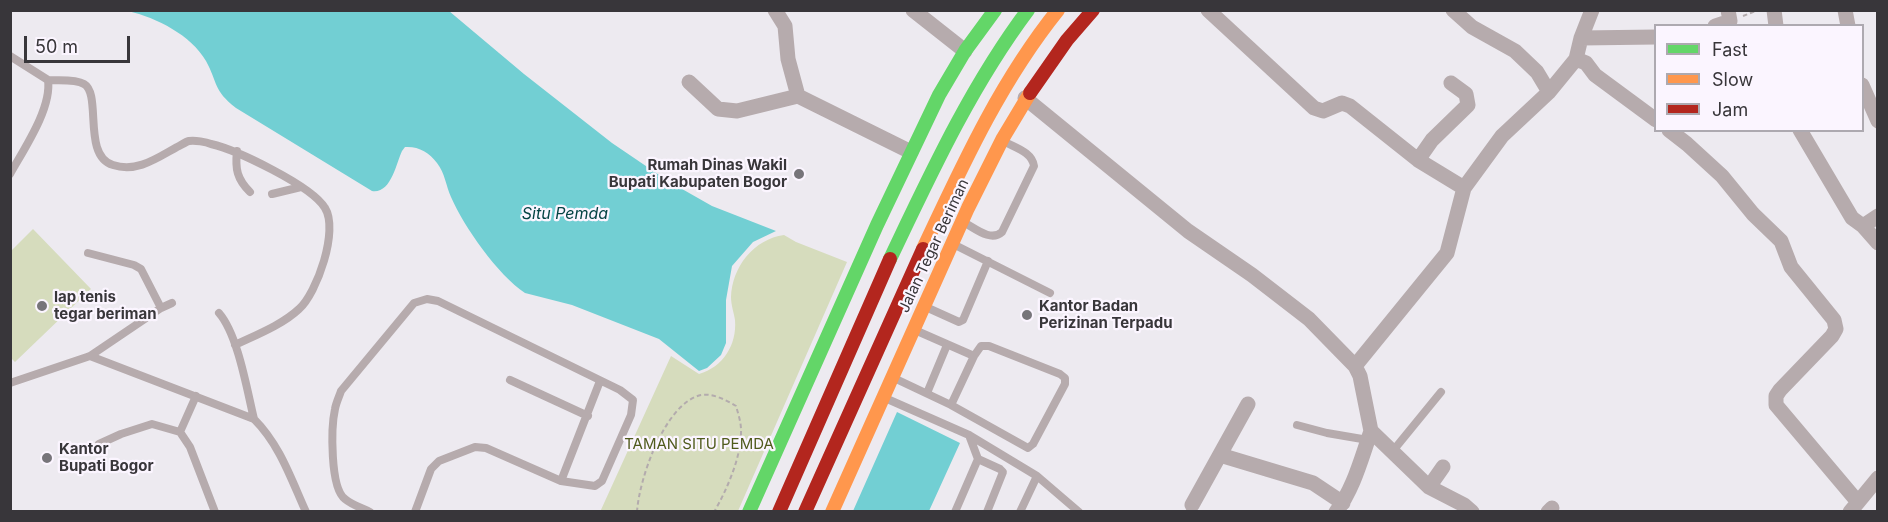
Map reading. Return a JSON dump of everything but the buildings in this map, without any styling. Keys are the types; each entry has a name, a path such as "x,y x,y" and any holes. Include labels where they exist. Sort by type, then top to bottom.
{"main road":[{"path":"749,512 877,225 939,94 965,51 995,10"},
{"path":"778,512 901,237 970,97 1028,10"},
{"name":"Jalan Tegar Beriman","path":"805,512 828,460 940,239 1002,88 1059,10"},
{"name":"Jalan Tegar Beriman","path":"832,512 924,307 940,239 962,221 1001,140 1025,98 1050,60 1093,10"},
{"path":"877,225 901,237"},
{"path":"806,451 828,460"}],"street":[{"path":"776,10 785,26 788,59 798,96"},
{"path":"912,10 965,51"},
{"path":"1208,10 1314,108 1323,111 1342,103 1350,106 1418,160 1464,188"},
{"path":"1453,10 1472,27 1515,51 1537,72 1549,92"},
{"path":"1355,366 1447,253 1464,188 1502,136 1549,92 1576,59 1592,10"},
{"path":"1581,38 1654,37"},
{"path":"1576,59 1586,63 1595,75 1654,119"},
{"path":"689,82 718,109 737,111 798,96 911,152"},
{"path":"1418,160 1432,140 1468,105 1466,94 1451,83"},
{"path":"1864,87 1878,121"},
{"path":"1025,98 1188,231 1252,275 1309,319 1355,366 1360,376 1369,436 1362,459 1339,507 1313,483 1220,455"},
{"path":"1672,132 1722,176 1754,214 1781,241 1791,267 1834,320 1836,329 1832,336 1780,390 1776,396 1776,405 1854,506 1878,478"},
{"path":"1801,132 1852,218 1863,226 1878,243"},
{"path":"1863,226 1878,216"},
{"path":"1192,506 1248,404"},
{"path":"1369,436 1392,452 1429,487 1464,505 1472,512"},
{"path":"1429,487 1443,467"}],"lane":[{"path":"10,57 48,80 77,82 84,84 90,90 93,127 100,155 112,165 139,167 189,141 209,143 237,151 301,187 319,200 330,218 329,239 314,285 300,309 235,345"},
{"path":"10,174 45,105 50,90 48,80"},
{"path":"962,221 992,237 998,237 1022,192 1034,166 1033,159 1001,140"},
{"path":"237,151 235,168 241,183 250,192"},
{"path":"272,194 301,187"},
{"path":"940,239 1050,293"},
{"path":"88,253 135,265 141,269 161,308"},
{"path":"924,307 954,321 963,320 988,261"},
{"path":"370,512 345,499 335,481 333,425 335,408 341,391 414,303 427,299 438,301 620,390 633,400 631,415 602,481 595,486 561,481 486,448 475,447 439,461 431,470 415,512"},
{"path":"10,383 90,356 171,303"},
{"path":"219,313 235,345 254,419"},
{"path":"914,329 974,356"},
{"path":"927,393 947,345"},
{"path":"892,377 951,405 1028,448 1033,444 1065,384 1065,378 989,346 981,346 951,405"},
{"path":"90,356 254,419 266,431 280,453 306,512"},
{"path":"510,380 588,416"},
{"path":"561,481 600,381"},
{"path":"1392,452 1441,392"},
{"path":"180,432 196,396"},
{"path":"883,397 969,435 1037,476 1079,512"},
{"path":"99,444 152,423 180,432 190,447 215,512"},
{"path":"1298,426 1327,433 1369,436"},
{"path":"955,512 978,459 969,435"},
{"path":"978,459 1000,468 1003,472 987,512"},
{"path":"1020,512 1037,476"},
{"path":"1065,512 1070,503"}],"path":[{"path":"637,512 638,499 651,460 666,425 683,405 702,395 722,398 736,406 741,429 736,462 726,493 714,512"}],"green space":[{"name":"lap tenis tegar beriman","path":"33,229 91,289 15,362 10,357 11,251"},
{"name":"TAMAN SITU PEMDA","path":"784,235 847,262 738,511 600,512 671,356 699,374 715,366 727,354 735,329 731,297 735,275 754,248 763,242"}],"water":[{"name":"Situ Pemda","path":"128,11 449,11 612,143 668,181 712,206 776,231 753,242 732,266 726,300 726,343 721,355 707,368 699,371 659,339 572,305 525,293 493,263 473,236 451,197 440,167 427,153 405,147 388,183 378,191 372,191 236,108 223,96 206,61 192,43 161,23"},
{"path":"897,412 960,443 929,511 853,511"}],"traffic: fast":[{"path":"749,512 877,225 939,95 965,51 995,10"},
{"path":"890,259 970,100 1007,39 1028,10"}],"traffic: slow":[{"path":"923,249 983,125 1018,66 1058,10"},
{"path":"832,512 968,208 1003,138 1030,93"}],"traffic: jam":[{"path":"1030,93 1067,40 1093,10"},
{"path":"805,512 923,249"},
{"path":"779,512 890,259"}],"place":[{"name":"Rumah Dinas Wakil Bupati Kabupaten Bogor","path":"799,174"},
{"name":"lap tenis tegar beriman","path":"42,306"},
{"name":"Kantor Badan Perizinan Terpadu","path":"1027,315"},
{"name":"Kantor Bupati Bogor","path":"47,458"}]}
